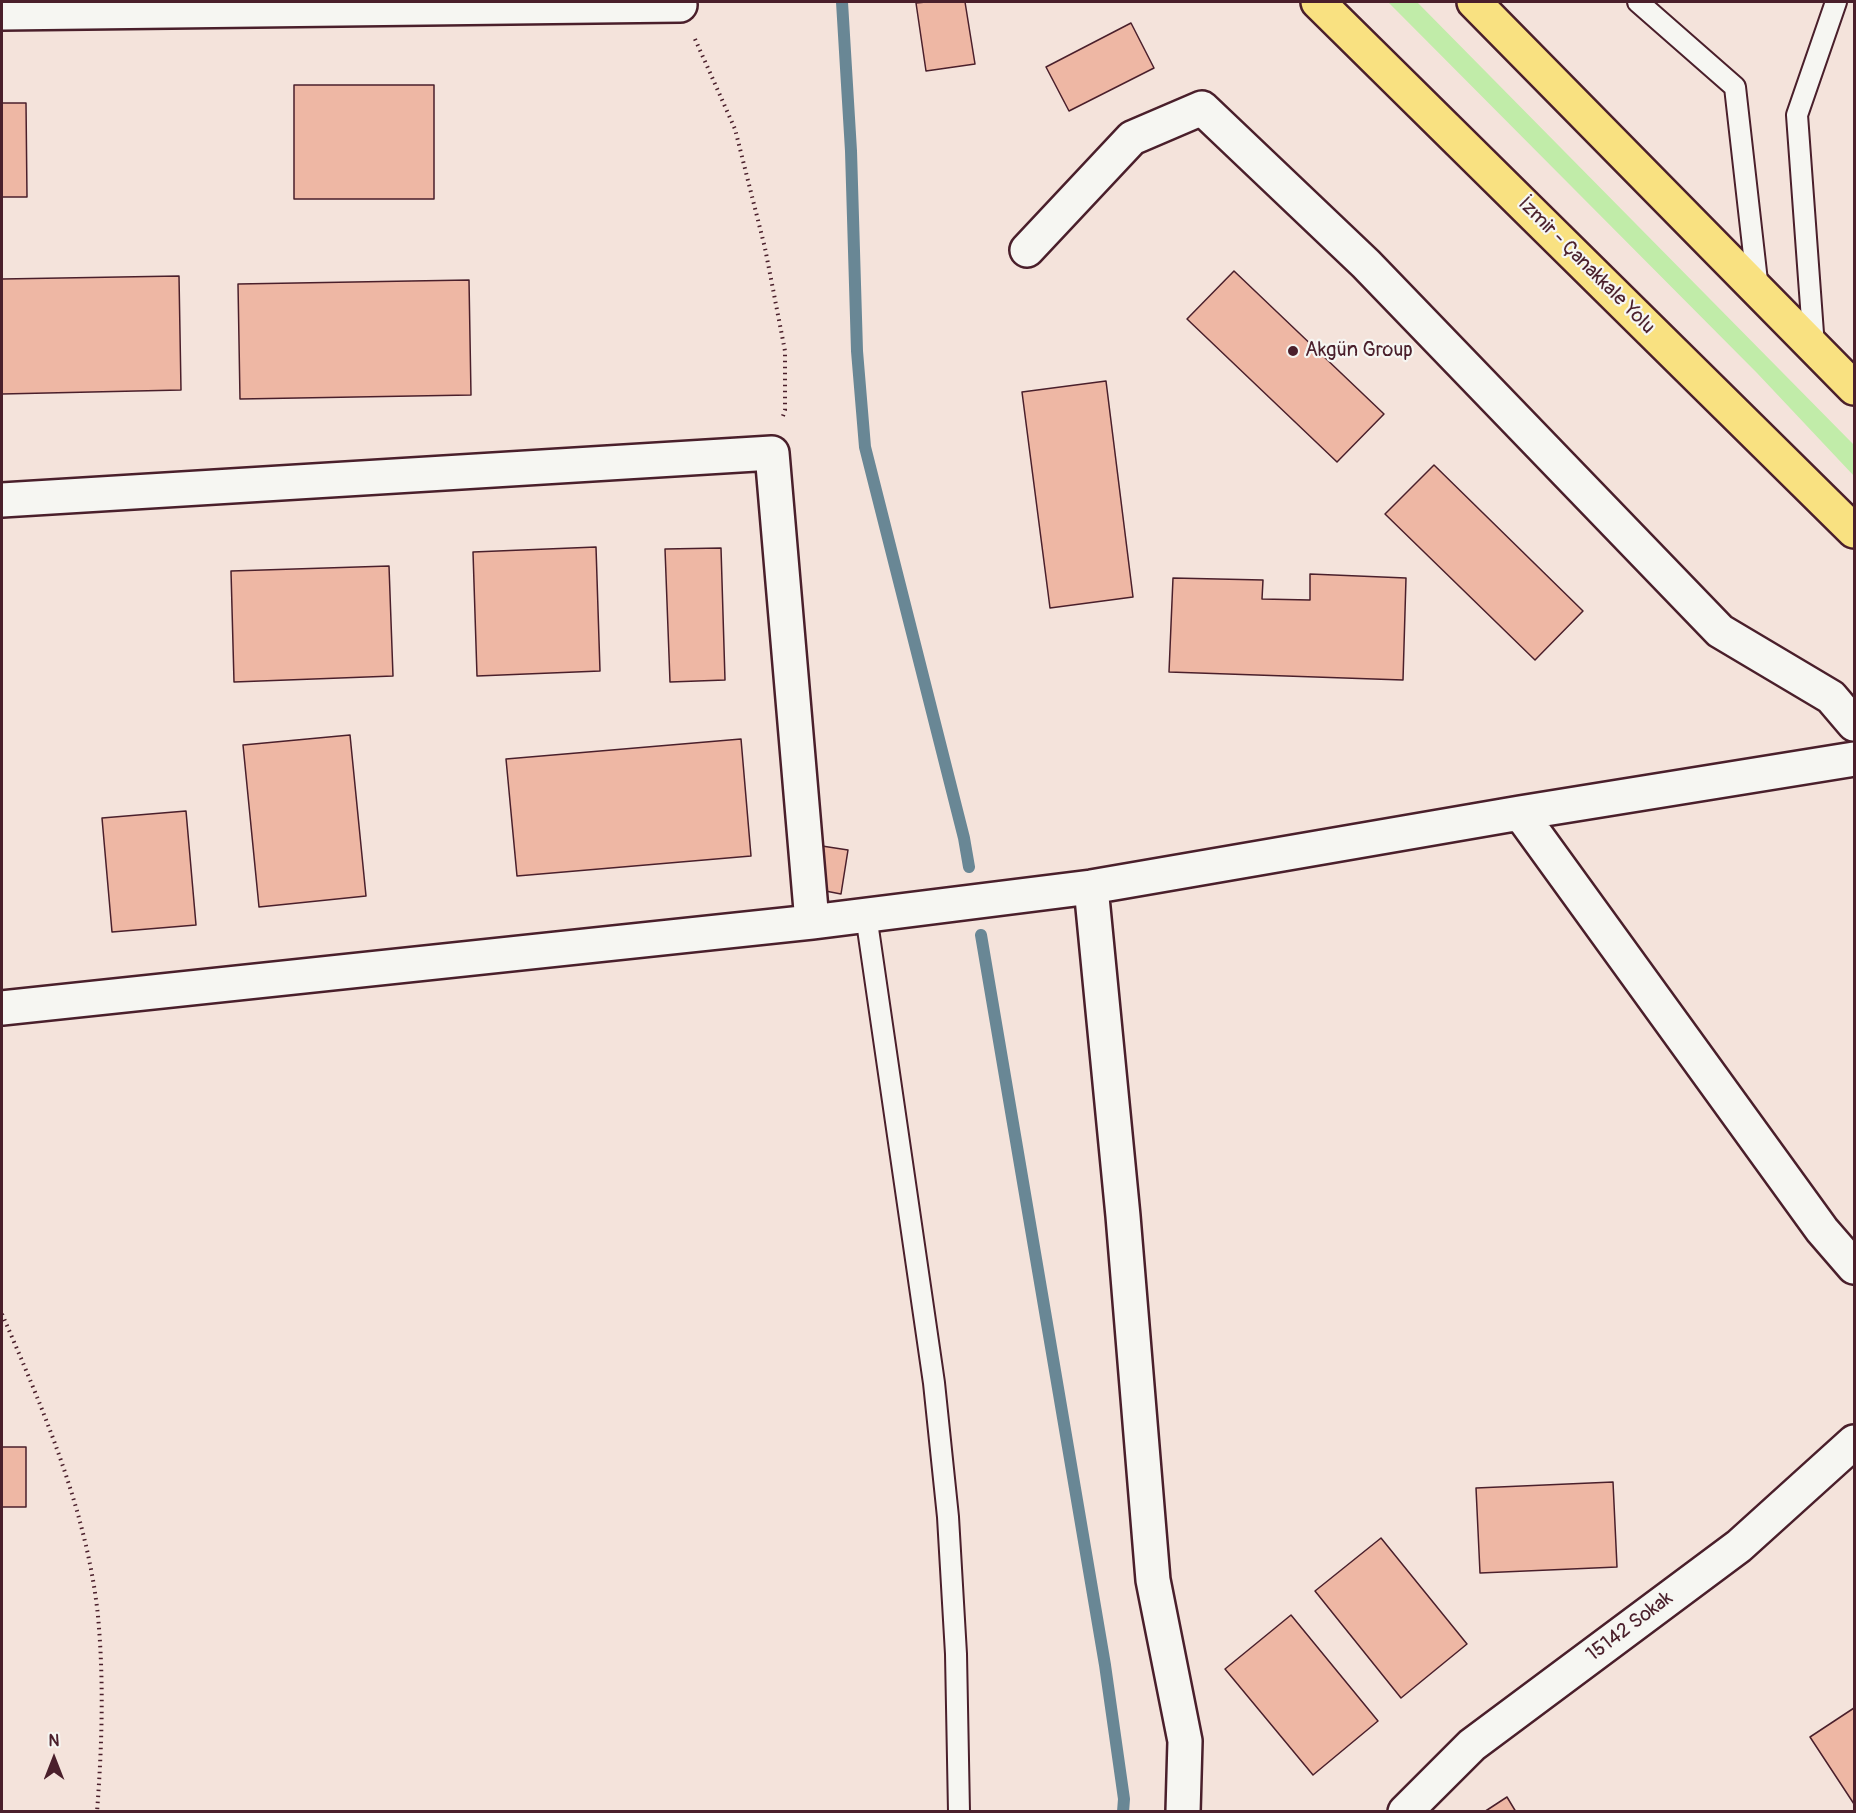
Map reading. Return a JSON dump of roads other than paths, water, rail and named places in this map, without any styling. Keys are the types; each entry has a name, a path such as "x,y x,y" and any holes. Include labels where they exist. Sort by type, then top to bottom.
{"highway":[{"name":"İzmir - Çanakkale Yolu","path":"1318,2 1854,531"},
{"path":"1474,2 1854,388"}],"street":[{"path":"2,13 680,5"},
{"path":"1027,250 1132,138 1202,108 1366,264 1720,631 1831,698 1854,724"},
{"path":"2,500 772,453 812,922"},
{"path":"2,1008 812,922 1091,887 1520,813 1854,759"},
{"path":"1520,813 1822,1230 1854,1267"},
{"path":"1091,887 1123,1216 1153,1580 1185,1741 1183,1812"},
{"name":"15142 Sokak","path":"1405,1812 1472,1745 1739,1546 1854,1442"}],"lane":[{"path":"1638,2 1735,87 1758,290"},
{"path":"1814,346 1797,115 1836,2"},
{"path":"866,915 934,1383 948,1517 956,1642 959,1812"}],"waterway":[{"path":"842,2 851,151 857,351 865,447 964,838 969,867"},
{"path":"981,935 1105,1665 1124,1799 1123,1812"}],"place":[{"name":"Akgün Group","path":"1293,351"}]}
